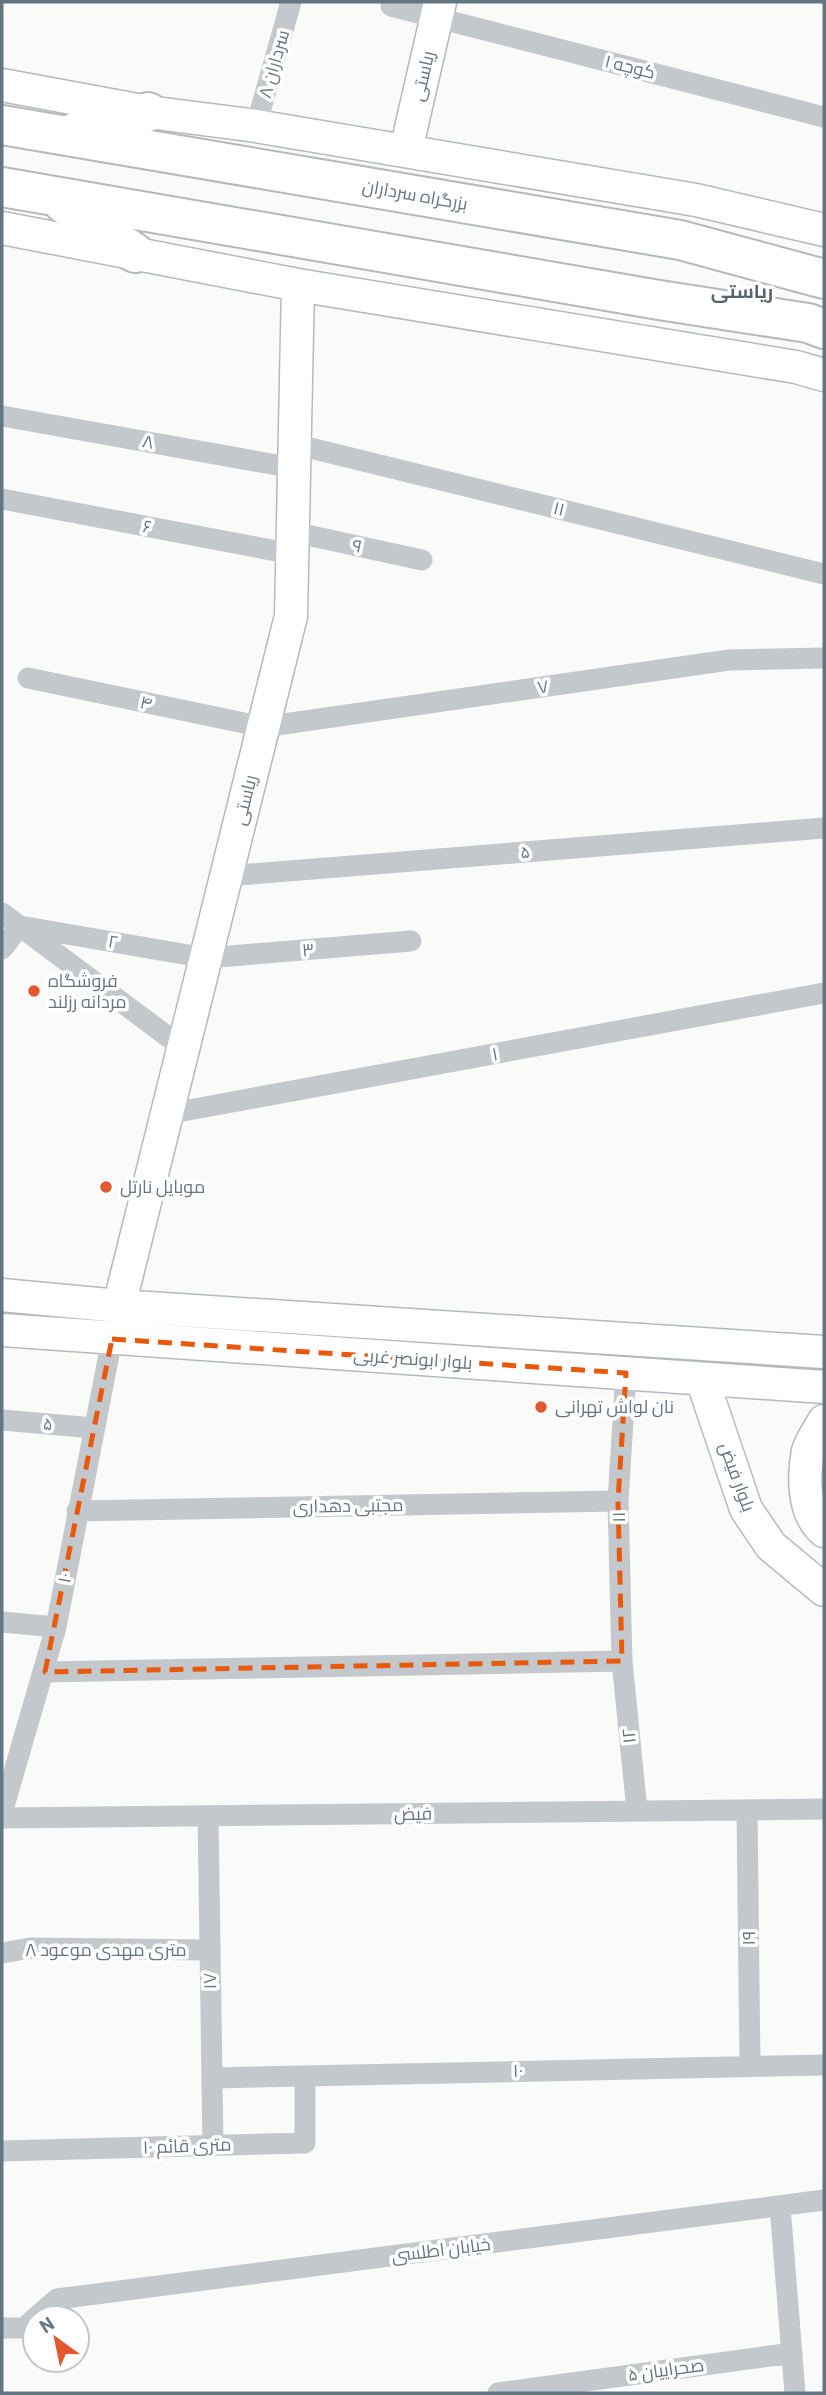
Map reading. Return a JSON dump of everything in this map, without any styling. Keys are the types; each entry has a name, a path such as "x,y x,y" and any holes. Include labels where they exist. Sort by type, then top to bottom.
{"highway":[{"path":"62,135 148,112"},
{"name":"بزرگراه سرداران","path":"2,125 680,240 824,279"},
{"path":"2,187 659,300 808,323 824,329"},
{"path":"52,196 135,253"}],"main road":[{"name":"ریاستی","path":"406,150 438,9"},
{"path":"2,85 148,112 406,150 696,200 824,230"},
{"path":"2,228 298,285 796,367 824,375"},
{"name":"ریاستی","path":"119,1306 291,617 298,285"},
{"name":"بلوار ابونصر غربی","path":"2,1295 119,1306 824,1352"},
{"name":"بلوار ابونصر غربی","path":"2,1330 824,1387"},
{"name":"بلوار فیض","path":"702,1379 746,1508 771,1546 824,1590"},
{"path":"824,1421 809,1449 805,1491 816,1524 824,1531"}],"street":[{"name":"سرداران ۸","path":"256,126 291,2"},
{"name":"کوچه ۱","path":"391,6 438,9 824,117"},
{"name":"۸","path":"2,416 294,456"},
{"name":"۱۱","path":"294,456 824,574"},
{"name":"۶","path":"2,499 292,543"},
{"name":"۹","path":"292,543 422,560"},
{"name":"۷","path":"263,727 729,660 824,658"},
{"name":"۴","path":"28,678 263,727"},
{"name":"۵","path":"226,876 824,828"},
{"path":"2,913 183,1048"},
{"name":"۲","path":"20,926 206,958"},
{"path":"2,949 20,926"},
{"name":"۳","path":"206,958 411,941"},
{"name":"۱","path":"167,1114 824,993"},
{"name":"۱۰","path":"2,1813 56,1627 112,1339"},
{"name":"۱۱","path":"622,1661 618,1501 626,1373"},
{"name":"۵","path":"2,1420 94,1427"},
{"name":"مجتبی دهداری","path":"77,1511 618,1501"},
{"path":"2,1622 56,1627"},
{"path":"45,1672 622,1661"},
{"name":"۱۲","path":"622,1661 637,1811"},
{"name":"فیض","path":"2,1818 824,1809"},
{"name":"۱۹","path":"747,1810 750,2066"},
{"name":"۱۷","path":"208,1816 213,2146"},
{"name":"۸ متری مهدی موعود","path":"2,1953 30,1948 210,1951"},
{"name":"۱۰","path":"212,2078 824,2065"},
{"name":"۱۰ متری قائم","path":"2,2151 305,2143 305,2076"},
{"name":"خيابان اطلسى","path":"51,2304 57,2299 824,2200"},
{"path":"780,2206 795,2393"},
{"path":"2,2328 21,2328"},
{"name":"۵ صحراییان","path":"498,2393 792,2353"}],"highlighted area":[{"path":"112,1339 626,1373 618,1501 622,1661 45,1672"}],"place":[{"name":"فروشگاه مردانه رزلند","path":"34,991"},
{"name":"موبایل نارتل","path":"106,1187"},
{"name":"نان لواش تهرانی","path":"541,1407"}],"district":[{"name":"ریاستی","path":"742,291"}]}
